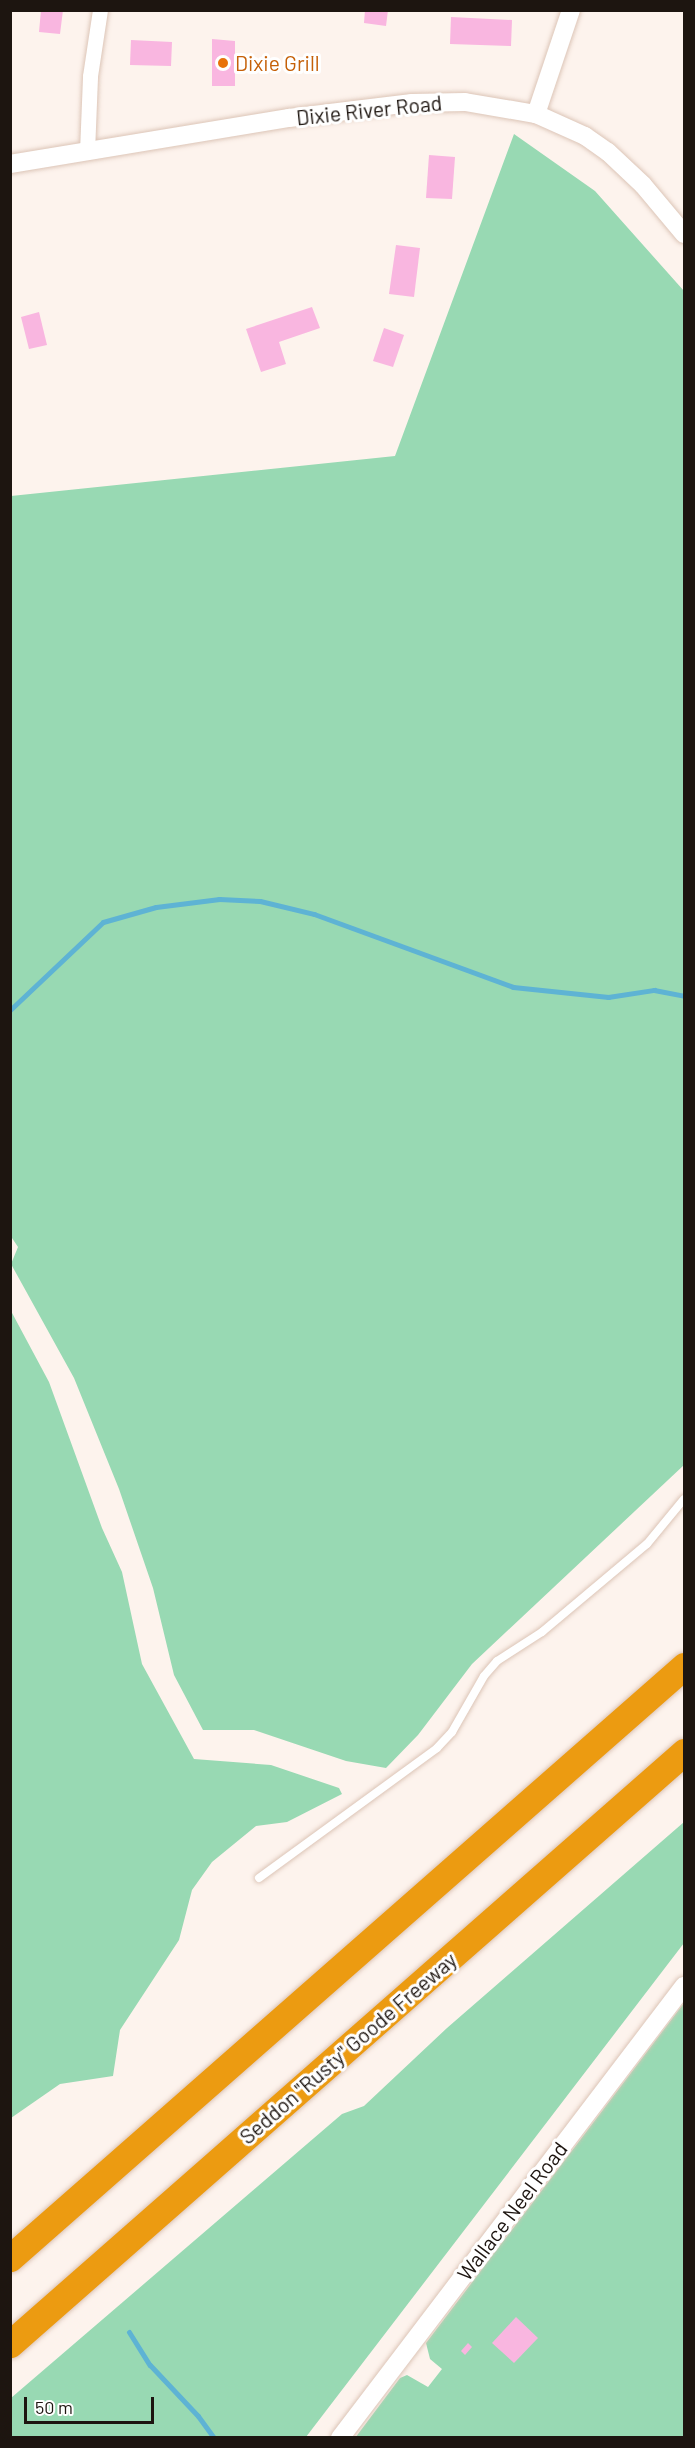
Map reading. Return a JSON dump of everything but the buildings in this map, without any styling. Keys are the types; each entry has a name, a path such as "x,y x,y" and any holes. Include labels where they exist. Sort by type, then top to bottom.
{"highway":[{"path":"10,2258 684,1666"},
{"name":"Seddon \"Rusty\" Goode Freeway","path":"10,2344 684,1752"}],"street":[{"path":"87,152 89,86 100,10"},
{"path":"536,114 571,10"},
{"name":"Dixie River Road","path":"10,164 267,122 412,103 465,102 536,114 585,136 608,152 643,185 684,234"},
{"name":"Wallace Neel Road","path":"340,2438 684,1986"}],"lane":[{"path":"259,1878 437,1749 452,1732 484,1676 497,1661 542,1632 646,1544 684,1499"}],"green space":[{"path":"514,134 595,191 684,291 684,1465 472,1664 418,1735 386,1768 346,1761 254,1730 203,1730 174,1675 153,1588 119,1489 74,1378 11,1264 18,1247 10,1235 11,496 395,456"},
{"path":"11,1311 49,1382 102,1528 122,1572 142,1664 194,1759 271,1765 339,1788 342,1794 287,1822 256,1826 212,1862 192,1890 179,1940 120,2030 113,2076 60,2084 11,2118"},
{"path":"684,1822 684,1943 306,2437 11,2437 11,2398 342,2114 364,2106 447,2028"},
{"path":"684,2003 684,2437 355,2438 400,2378 407,2375 428,2387 442,2369 430,2359 426,2343"}],"waterway":[{"path":"10,1010 103,922 156,907 219,899 260,901 314,914 513,987 608,997 654,990 684,996"},
{"path":"129,2332 150,2365 198,2416 214,2438"}],"place":[{"name":"Dixie Grill","path":"223,63"}]}
